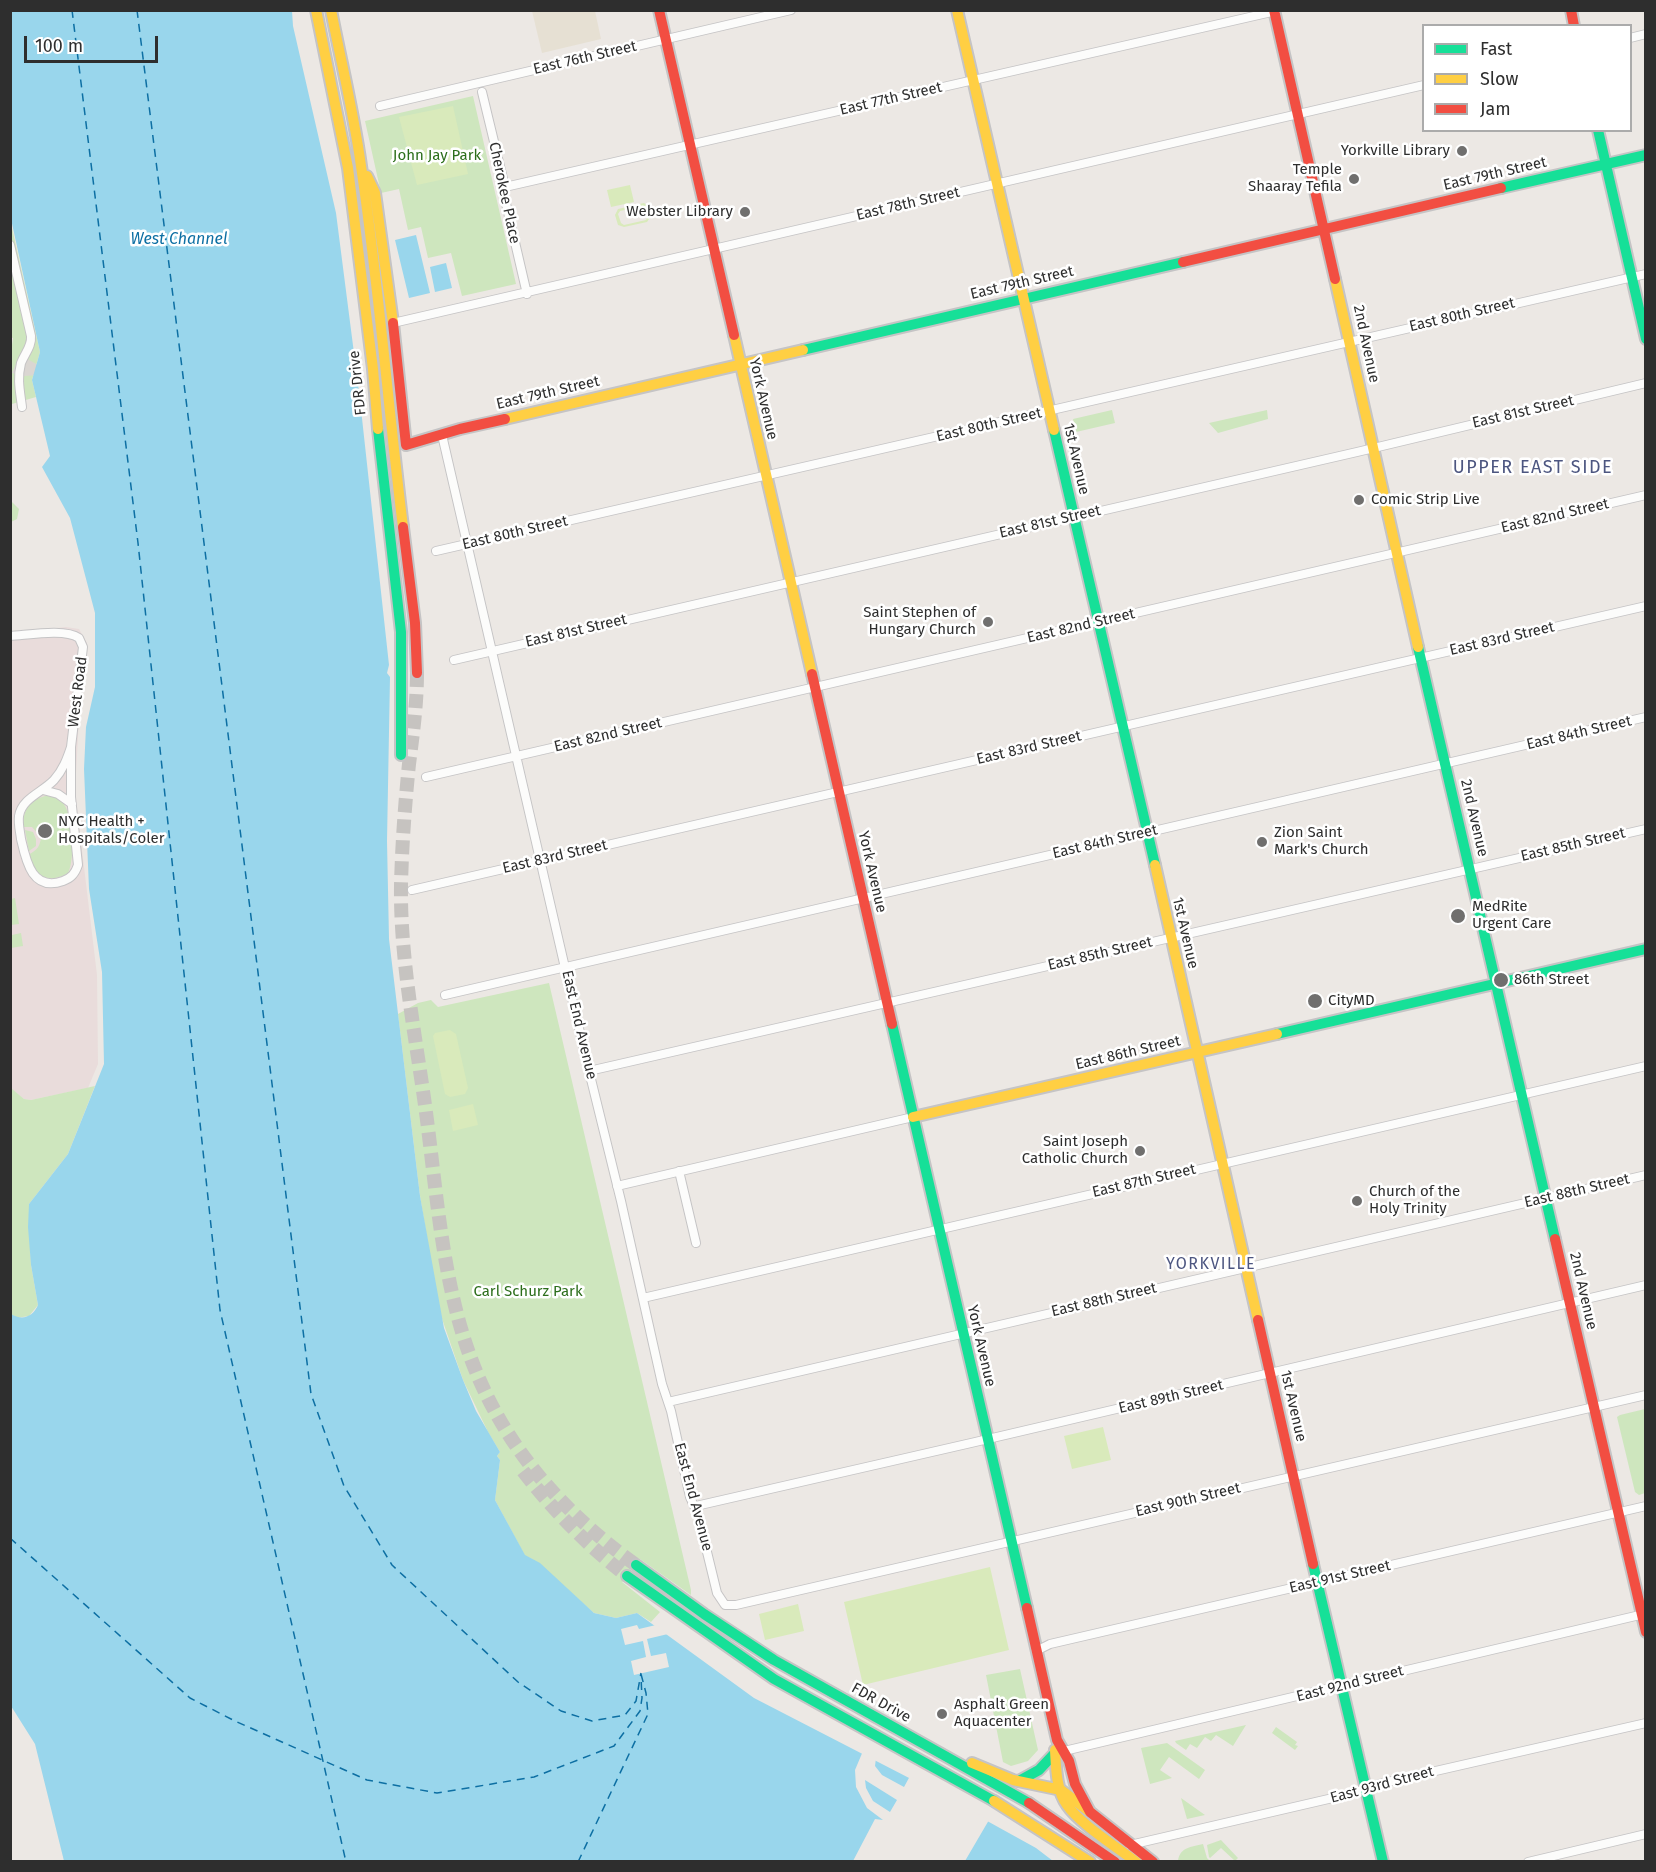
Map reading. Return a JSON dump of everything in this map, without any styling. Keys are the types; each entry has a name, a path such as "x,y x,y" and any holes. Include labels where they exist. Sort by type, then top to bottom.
{"main road":[{"name":"FDR Drive","path":"316,10 348,168 373,369 380,462 401,632 400,755"},
{"name":"FDR Drive","path":"331,10 362,164 415,623 417,673"},
{"name":"York Avenue","path":"659,10 1057,1740 1060,1790 1073,1811 1119,1848"},
{"name":"1st Avenue","path":"957,10 1383,1862"},
{"name":"2nd Avenue","path":"1275,11 1421,658 1618,1512 1644,1615 1646,1632"},
{"path":"1598,132 1646,339"},
{"name":"East 79th Street","path":"393,323 406,446 460,429 1646,155"},
{"path":"362,164 375,193 393,323"},
{"name":"East 86th Street","path":"913,1117 1646,949"},
{"name":"FDR Drive","path":"636,1565 769,1657 1023,1799 1077,1833 1115,1862"},
{"name":"FDR Drive","path":"627,1576 774,1679 1006,1807 1090,1862"},
{"path":"939,1752 1019,1781 1060,1790 1153,1862"},
{"path":"1019,1781 1039,1771 1059,1752 1069,1761 1080,1794 1090,1812"},
{"path":"1119,1848 1136,1862"}],"street":[{"name":"East 76th Street","path":"380,106 791,10"},
{"name":"East 77th Street","path":"505,188 1275,11"},
{"name":"East 78th Street","path":"393,323 527,294 1422,85"},
{"name":"Cherokee Place","path":"482,92 527,294"},
{"path":"10,245 32,342 24,357 18,381 22,407"},
{"name":"East 80th Street","path":"436,551 1646,274"},
{"name":"East 81st Street","path":"454,660 1646,383"},
{"name":"East End Avenue","path":"442,435 662,1384 690,1497 696,1506 717,1593 723,1603 730,1606"},
{"name":"East 82nd Street","path":"426,777 1646,495"},
{"name":"East 83rd Street","path":"412,890 1646,606"},
{"name":"West Road","path":"10,636 72,634 79,638 83,651 71,747 72,804 77,868 72,876 64,881 47,883 38,878 28,867 19,825 20,813 28,800 43,790 63,768 71,747"},
{"name":"East 84th Street","path":"446,995 1646,717"},
{"path":"43,790 58,794 72,804"},
{"name":"East 85th Street","path":"589,1071 1646,829"},
{"name":"East 87th Street","path":"643,1298 1646,1066"},
{"name":"East 86th Street","path":"617,1186 913,1117"},
{"path":"679,1171 696,1243"},
{"name":"East 88th Street","path":"668,1402 1646,1175"},
{"name":"East 89th Street","path":"696,1506 1646,1285"},
{"name":"East 90th Street","path":"730,1606 1646,1395"},
{"name":"East 91st Street","path":"1036,1651 1050,1644 1646,1506"},
{"name":"East 92nd Street","path":"1059,1752 1644,1615"},
{"name":"East 93rd Street","path":"1119,1848 1277,1812 1383,1783 1646,1723"},
{"path":"1528,1862 1646,1834"}],"shaded area":[{"path":"532,11 595,11 601,39 542,53"},
{"path":"20,355 40,366 38,375 24,376 12,373"},
{"name":"NYC Health + Hospitals/Coler","path":"66,627 79,629 87,643 79,718 75,792 97,975 98,1064 88,1088 31,1100 24,1099 10,1088 10,633"}],"green space":[{"name":"John Jay Park","path":"473,96 516,284 462,296 451,253 428,258 421,227 408,230 399,189 381,193 365,121"},
{"path":"453,106 468,174 417,185 399,117"},
{"path":"630,185 634,202 611,207 607,190"},
{"path":"644,203 648,206 651,216 647,222 624,227 618,225 615,215 618,209","holes":["643,206 648,216 646,220 624,225 621,223 618,214 620,211"]},
{"path":"10,219 40,352 32,380 36,397 12,404 13,338 10,337"},
{"path":"1112,410 1115,423 1076,432 1073,419"},
{"path":"1267,410 1268,419 1218,433 1209,423"},
{"path":"11,501 19,509 17,519 11,522"},
{"path":"45,796 61,801 68,812 72,859 68,873 61,877 48,878 38,873 28,855 38,848 41,837 32,827 23,827 24,816 31,804"},
{"path":"25,830 33,832 36,839 36,846 29,851"},
{"path":"15,898 19,924 11,925 11,899"},
{"path":"21,933 23,946 11,948 12,935"},
{"name":"Carl Schurz Park","path":"549,983 691,1590 691,1595 640,1559 622,1582 660,1612 651,1622 637,1613 616,1618 594,1613 532,1559 525,1556 495,1500 500,1460 497,1456 500,1452 463,1380 439,1310 420,1196 398,1014 418,1003 431,1000 438,1007"},
{"path":"450,1030 456,1034 468,1088 465,1094 450,1097 445,1094 433,1036 435,1033"},
{"path":"95,1086 68,1154 29,1204 31,1265 38,1305 29,1316 16,1318 11,1314 11,1088 24,1099 31,1100"},
{"path":"473,1104 478,1125 453,1131 449,1110"},
{"path":"1645,1409 1645,1493 1639,1495 1635,1492 1617,1417"},
{"path":"1103,1427 1111,1460 1072,1469 1064,1436"},
{"path":"990,1567 1009,1650 863,1685 844,1602"},
{"path":"798,1604 804,1631 765,1640 759,1614"},
{"path":"1020,1669 1038,1750 1028,1761 1011,1766 1003,1762 986,1675"},
{"path":"1246,1725 1233,1746 1216,1735 1211,1741 1205,1737 1197,1748 1190,1744 1186,1750 1175,1741"},
{"path":"1276,1727 1297,1742 1295,1745 1298,1746 1295,1750 1272,1733"},
{"path":"1167,1743 1205,1770 1199,1779 1169,1757 1160,1770 1172,1778 1150,1784 1141,1748"},
{"path":"1181,1798 1205,1815 1187,1819"},
{"path":"1221,1840 1238,1858 1235,1861 1221,1848 1209,1857 1207,1845"},
{"path":"1203,1844 1210,1861 1178,1861 1184,1850"}],"water":[{"name":"West Channel","path":"11,11 292,11 293,26 336,213 360,400 389,665 387,673 390,677 387,841 389,939 420,1196 444,1328 476,1411 500,1452 497,1456 500,1460 495,1500 525,1555 540,1563 594,1613 616,1618 637,1613 754,1698 913,1780 1036,1848 1053,1861 64,1861 35,1744 11,1706 11,1314 27,1317 38,1305 31,1265 29,1204 68,1154 104,1064 102,972 89,889 84,769 86,727 95,687 95,613 70,518 42,467 50,456 32,380 40,352 11,219"},
{"path":"416,235 430,293 409,298 395,240"},
{"path":"446,263 452,288 435,292 430,267"}],"pier":[{"path":"637,1625 639,1629 656,1625 668,1634 647,1639 651,1656 666,1653 669,1667 634,1675 631,1661 646,1657 643,1641 625,1645 621,1629"},
{"path":"863,1751 876,1758 875,1766 882,1775 904,1787 910,1776 989,1820 965,1861 853,1861 875,1819 883,1820 867,1808 856,1787 855,1770","holes":["865,1780 897,1800 890,1812 873,1801 866,1788"]}],"ferry route":[{"path":"72,10 138,543 220,1310 346,1862"},
{"path":"137,10 311,1394 344,1486 392,1565 518,1682 561,1711 592,1721 625,1715 636,1701 641,1673"},
{"path":"10,1538 190,1698 235,1721 367,1780 437,1793 534,1777 614,1746 640,1711 641,1677"},
{"path":"578,1862 648,1714 641,1674"}],"tunnel":[{"path":"417,673 416,707 402,854 401,912 409,995 439,1216 453,1298 472,1362 506,1430 550,1489 576,1516 636,1565"},
{"path":"523,1471 572,1527 627,1576"}],"traffic: fast":[{"path":"1598,132 1646,339"},
{"path":"1501,188 1646,155"},
{"path":"803,350 1183,262"},
{"path":"378,429 401,632 401,755"},
{"path":"1054,430 1155,865"},
{"path":"1418,647 1555,1239"},
{"path":"1277,1034 1646,949"},
{"path":"892,1024 1027,1608"},
{"path":"1313,1564 1383,1862"},
{"path":"636,1565 704,1614 774,1660 1029,1803"},
{"path":"627,1576 774,1679 994,1801"},
{"path":"1019,1781 1039,1770 1054,1754"}],"traffic: slow":[{"path":"316,10 348,168 373,369 378,429"},
{"path":"331,10 355,127 367,211 403,527"},
{"path":"957,10 1054,430"},
{"path":"367,176 375,193 393,323"},
{"path":"1335,279 1418,647"},
{"path":"734,335 812,674"},
{"path":"505,419 803,350"},
{"path":"1155,865 1258,1320"},
{"path":"913,1117 1277,1034"},
{"path":"1055,1750 1059,1785 1067,1805 1089,1827 1136,1862"},
{"path":"972,1763 1013,1780 1061,1790 1090,1812"},
{"path":"994,1801 1090,1862"}],"traffic: jam":[{"path":"659,10 734,335"},
{"path":"1274,10 1335,279"},
{"path":"1571,10 1574,24"},
{"path":"1183,262 1501,188"},
{"path":"393,323 406,445 505,419"},
{"path":"403,527 415,623 417,673"},
{"path":"812,674 892,1024"},
{"path":"1555,1239 1646,1632"},
{"path":"1258,1320 1313,1564"},
{"path":"1027,1608 1057,1740 1069,1761 1075,1784 1090,1812 1153,1862"},
{"path":"1029,1803 1115,1862"}],"place":[{"name":"Yorkville Library","path":"1462,151"},
{"name":"Temple Shaaray Tefila","path":"1354,179"},
{"name":"Webster Library","path":"745,212"},
{"name":"Comic Strip Live","path":"1359,500"},
{"name":"Saint Stephen of Hungary Church","path":"988,622"},
{"name":"NYC Health + Hospitals/Coler","path":"45,831"},
{"name":"Zion Saint Mark's Church","path":"1262,842"},
{"name":"MedRite Urgent Care","path":"1458,916"},
{"name":"86th Street","path":"1501,980"},
{"name":"CityMD","path":"1315,1001"},
{"name":"Saint Joseph Catholic Church","path":"1140,1151"},
{"name":"Church of the Holy Trinity","path":"1357,1201"},
{"name":"Asphalt Green Aquacenter","path":"942,1714"}],"district":[{"name":"UPPER EAST SIDE","path":"1533,468"},
{"name":"YORKVILLE","path":"1211,1265"}]}
